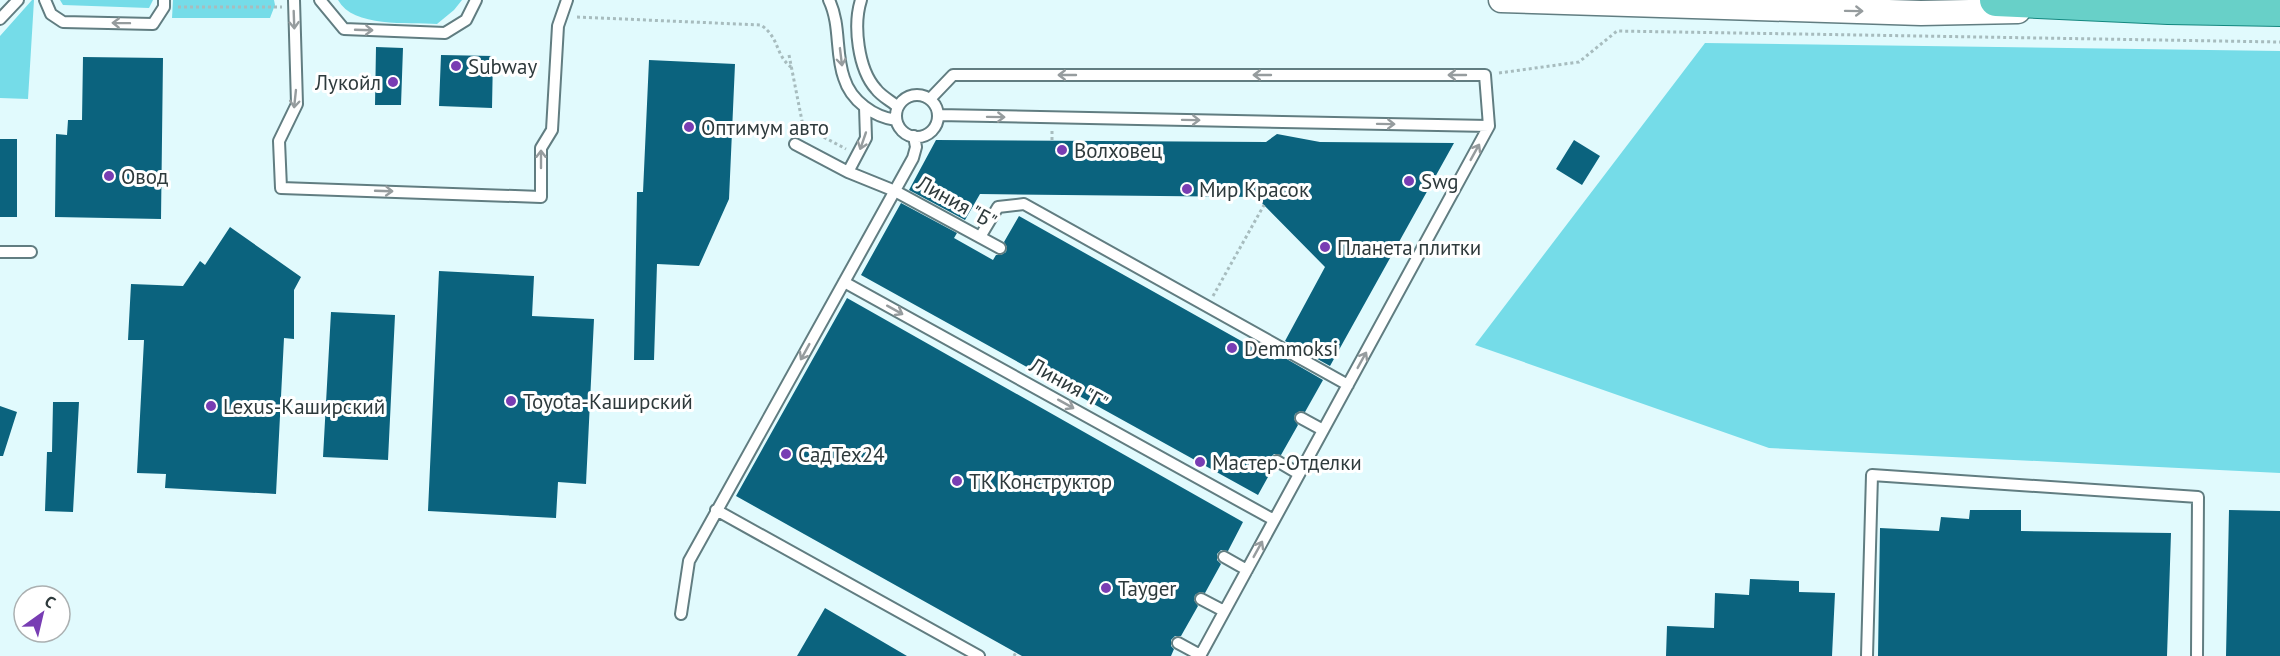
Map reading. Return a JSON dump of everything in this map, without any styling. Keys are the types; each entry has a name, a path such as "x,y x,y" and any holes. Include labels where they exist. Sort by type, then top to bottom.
{"main road":[{"path":"1996,0 2168,8 2273,9"}],"street":[{"path":"1501,0 1921,13 2168,8"}],"lane":[{"path":"0,19 18,0"},
{"path":"45,0 51,14 63,22 153,24 164,4"},
{"path":"320,0 344,29 445,33 466,20 476,0"},
{"path":"294,4 297,104 279,141 281,188 541,197 541,148 552,130 555,50 558,26 567,0"},
{"path":"829,0 835,13 844,78 852,94 865,107 882,118 896,120"},
{"path":"861,0 856,15 866,74 877,91 898,107"},
{"path":"930,99 953,75 1485,75 1489,126 1200,655 1178,643"},
{"path":"917,95 930,99 938,115 935,126 930,132 920,136 907,134 896,120 898,107 907,97 917,95"},
{"path":"848,172 866,138 865,107"},
{"path":"938,115 1489,126"},
{"path":"681,614 689,561 716,510 749,463 775,417 822,331 844,282 875,238 895,191 913,158 916,147 914,136"},
{"name":"Линия \"Б\"","path":"795,144 848,172 895,191 1000,248"},
{"path":"980,237 998,207 1024,204 1348,385"},
{"path":"0,252 31,252"},
{"name":"Линия \"Г\"","path":"844,282 1274,520"},
{"path":"1301,418 1323,430"},
{"path":"1277,461 1299,474"},
{"path":"1867,656 1872,475 2198,497 2197,656"},
{"path":"716,510 979,656"},
{"path":"1224,557 1247,570"},
{"path":"1202,599 1224,611"}],"path":[{"path":"164,4 294,4"},
{"path":"561,16 761,25 769,31 783,61 791,67"},
{"path":"1485,75 1579,62 1617,31 2280,42"},
{"path":"789,55 803,126 857,155"},
{"path":"1208,306 1264,205"}],"shaded area":[{"path":"34,0 28,99 0,98 0,36"},
{"path":"60,0 153,0 149,8 63,5"},
{"path":"173,0 274,0 275,5 270,18 172,18"},
{"path":"338,0 462,0 437,24 382,22 368,19 345,9"},
{"path":"1705,43 2280,51 2280,473 1769,448 1475,345"}],"building":[{"path":"376,47 403,48 401,105 375,105"},
{"path":"441,55 493,56 492,108 439,106"},
{"name":"Овод","path":"83,57 163,58 161,219 55,217 56,134 67,135 68,120 82,120"},
{"path":"649,60 735,64 729,199 699,266 657,264 654,360 634,360 637,192 643,192"},
{"path":"1277,134 1320,142 1454,143 1330,366 1285,341 1325,267 1256,197 980,194 965,220 909,190 936,140 1266,142"},
{"path":"0,139 17,139 17,217 0,217"},
{"path":"1574,140 1600,156 1582,185 1556,169"},
{"name":"ТК Конструктор","path":"901,203 957,233 954,238 993,260 996,255 1006,252 1007,247 1004,242 1019,216 1275,360 1278,354 1323,380 1305,412 1300,411 1295,414 1294,419 1298,425 1281,455 1274,454 1270,458 1273,468 1258,495 861,275"},
{"name":"Lexus-Каширский","path":"230,227 301,277 294,290 294,339 284,338 276,494 165,488 166,474 137,473 144,340 128,340 131,284 183,286 200,261 205,265"},
{"name":"Toyota-Каширский","path":"439,271 534,276 532,316 594,319 586,484 558,482 556,518 428,511"},
{"name":"ТК Конструктор","path":"847,298 1243,522 1228,551 1221,550 1217,554 1217,560 1221,564 1205,593 1200,592 1195,595 1194,600 1198,606 1181,636 1175,636 1171,640 1171,646 1174,649 1171,656 1022,656 736,496"},
{"path":"331,312 395,315 388,460 323,457"},
{"path":"53,402 79,402 73,512 45,511 47,452 52,452"},
{"path":"0,406 17,412 3,456 0,456"},
{"path":"1970,510 2021,510 2021,531 2171,533 2167,656 1878,656 1880,528 1939,531 1941,517 1969,519"},
{"path":"2229,510 2280,511 2280,656 2226,656"},
{"path":"1750,579 1799,581 1799,592 1835,593 1832,656 1666,656 1667,626 1714,628 1715,593 1749,595"},
{"path":"825,608 907,656 797,656"}],"place":[{"name":"Subway","path":"456,66"},
{"name":"Лукойл","path":"393,82"},
{"name":"Оптимум авто","path":"689,127"},
{"name":"Волховец","path":"1062,150"},
{"name":"Овод","path":"109,176"},
{"name":"Swg","path":"1409,181"},
{"name":"Мир Красок","path":"1187,189"},
{"name":"Планета плитки","path":"1325,247"},
{"name":"Demmoksi","path":"1232,348"},
{"name":"Toyota-Каширский","path":"511,401"},
{"name":"Lexus-Каширский","path":"211,406"},
{"name":"СадТех24","path":"786,454"},
{"name":"Мастер-Отделки","path":"1200,462"},
{"name":"ТК Конструктор","path":"957,481"},
{"name":"Tayger","path":"1106,588"}]}
